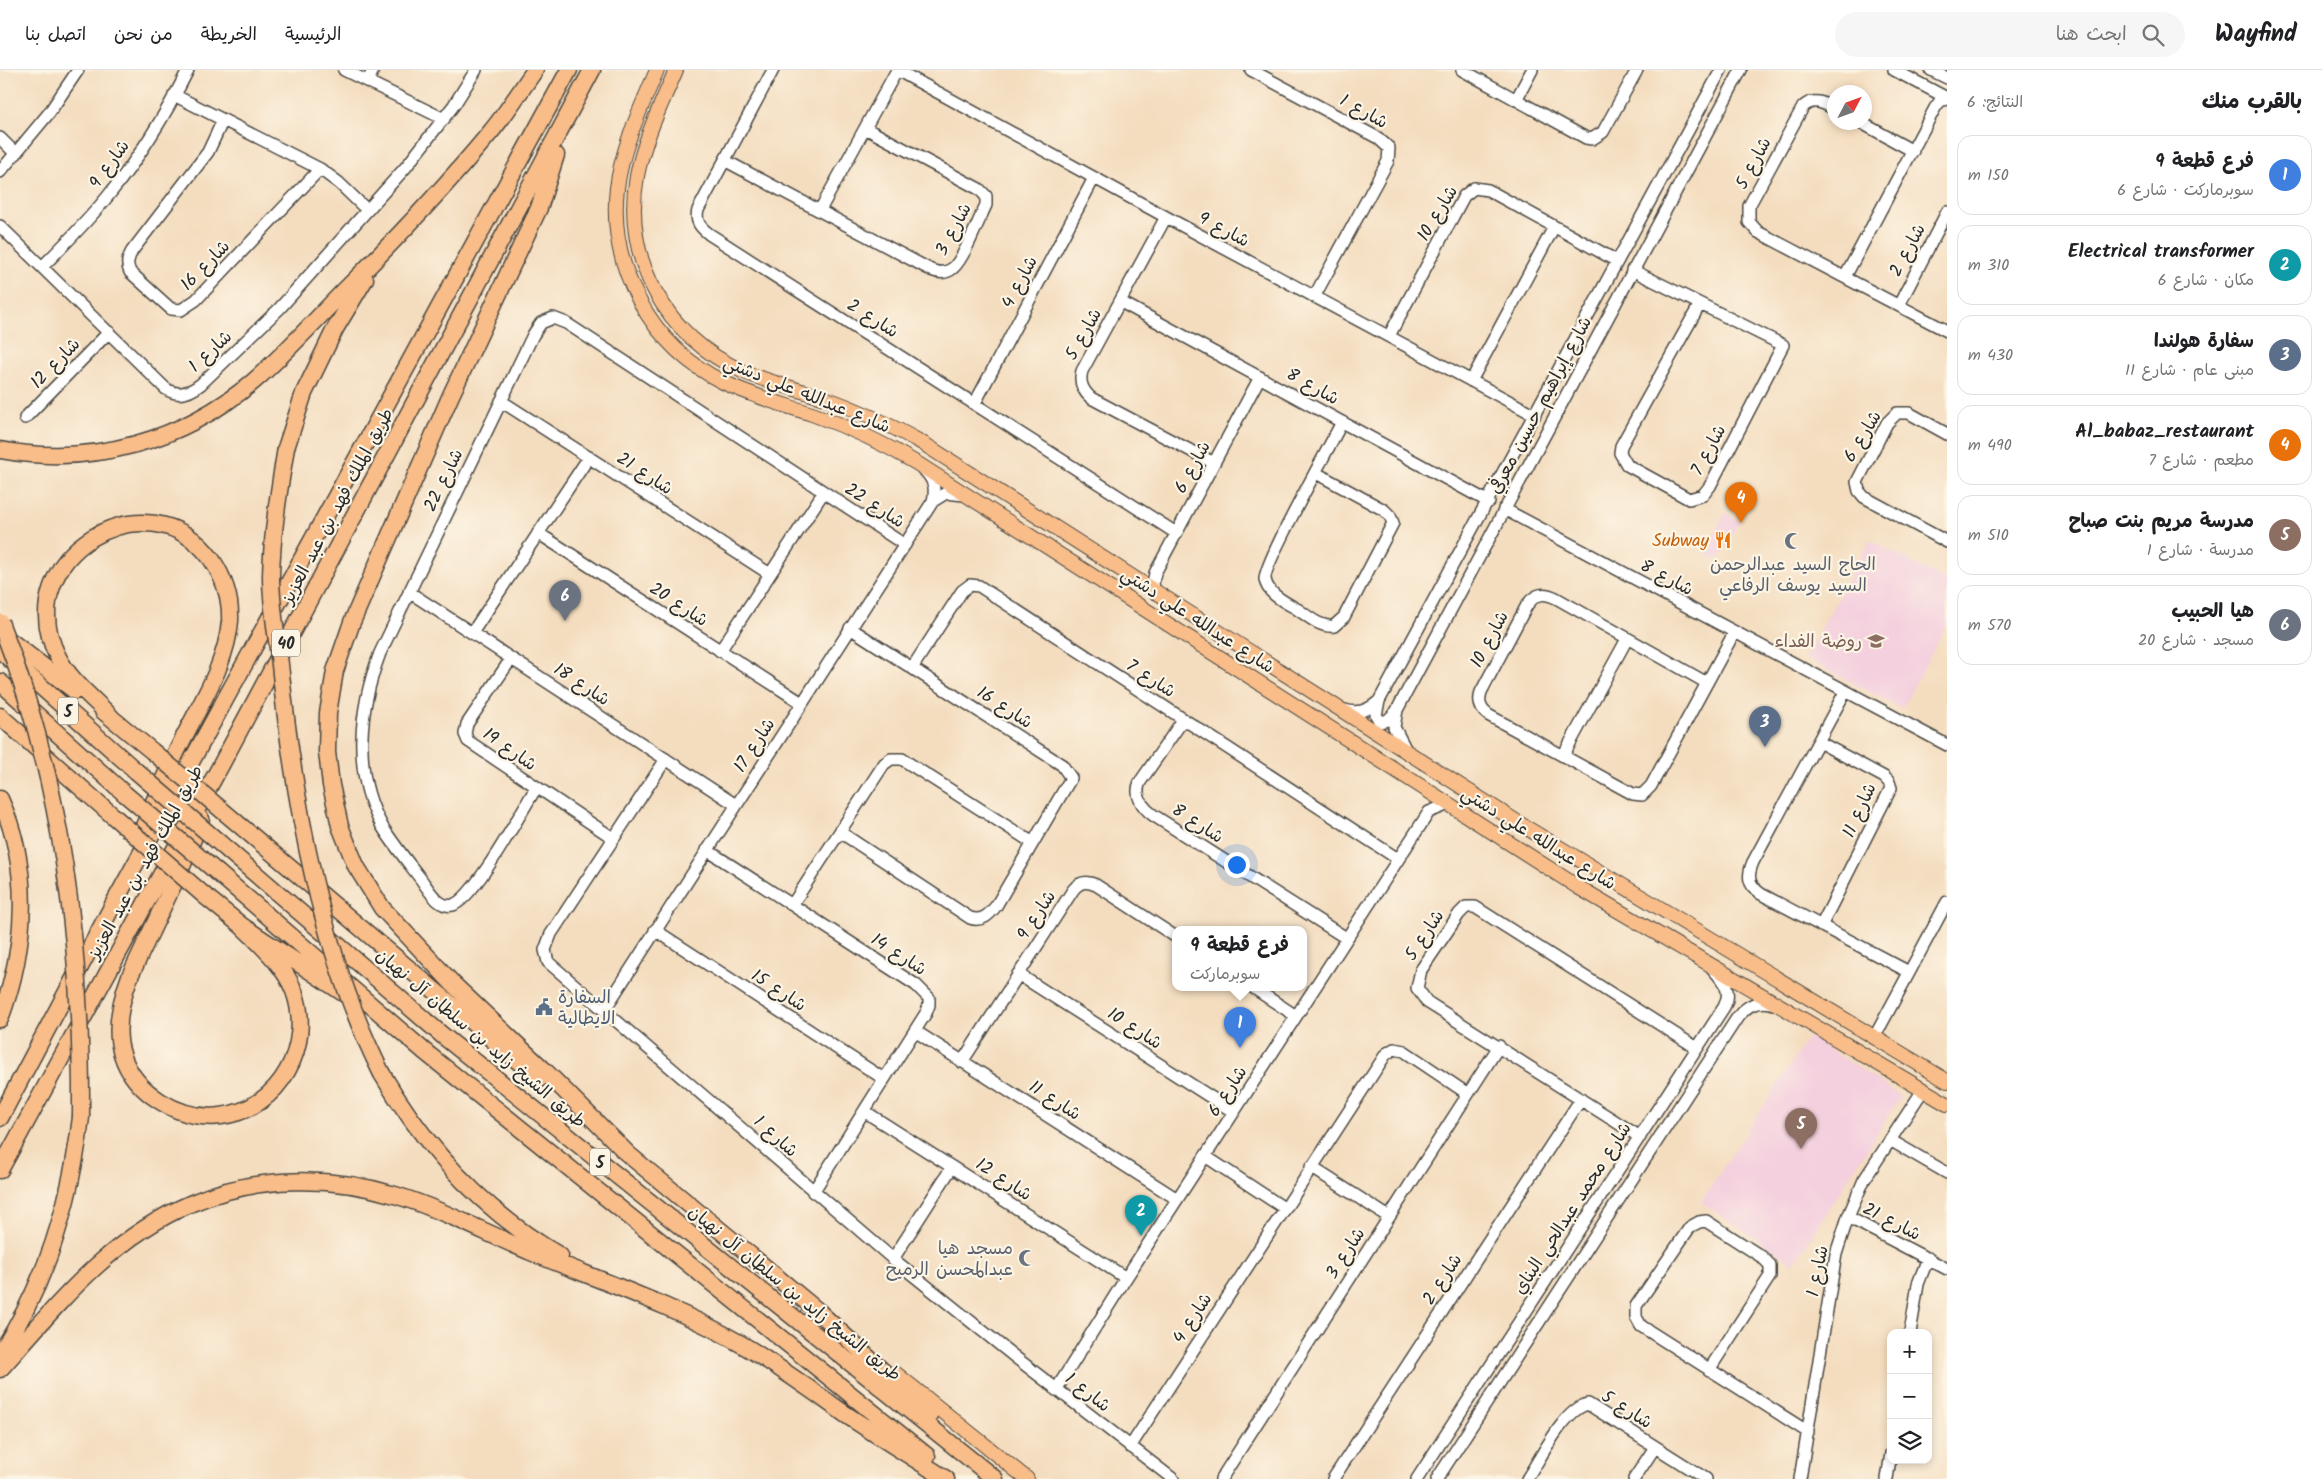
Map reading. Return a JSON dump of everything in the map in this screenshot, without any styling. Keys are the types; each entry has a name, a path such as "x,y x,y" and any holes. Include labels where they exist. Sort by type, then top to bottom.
{"highway":[{"path":"536,70 490,133 366,277 335,330 304,393 286,448 277,504 271,577 299,813 321,907 362,1035 403,1110 462,1182 544,1245 624,1290"},
{"name":"طريق الملك فهد بن عبد العزيز","path":"0,1118 114,903 568,70"},
{"name":"طريق الملك فهد بن عبد العزيز","path":"0,1170 221,765 592,70"},
{"path":"570,114 539,208 451,395 352,622 335,671 328,713 327,752 331,785 340,826 356,866 382,908 454,985 546,1072 630,1156"},
{"path":"0,450 53,455 104,452 144,442 202,417 226,402 256,379 402,233"},
{"path":"111,717 70,674 55,651 48,623 48,604 52,585 67,558 93,536 111,528 131,524 162,526 191,540 213,562 223,580 228,600 229,630 218,666 162,783 114,903"},
{"path":"0,622 25,693 42,752 67,872 75,933 80,995 82,1117 76,1161 62,1220 33,1297 18,1327 0,1354"},
{"path":"0,633 111,717 630,1156 819,1312 957,1440 977,1466"},
{"name":"طريق الشيخ زايد بن سلطان آل نهيان","path":"0,650 136,771 442,1035 994,1479"},
{"name":"5","path":"0,682 125,794 424,1051 955,1479"},
{"path":"0,716 205,896 242,926 366,1008 424,1051"},
{"path":"221,765 183,864 124,990 119,1021 122,1053 135,1078 156,1098 168,1106 196,1115 215,1116 233,1114 256,1104 266,1097 283,1079 294,1058 300,1035 300,1012 294,990 277,963 242,926"},
{"path":"0,799 16,848 21,884 22,920 19,956 11,990 0,1019"},
{"path":"0,1369 100,1261 145,1228 168,1214 209,1197 249,1186 280,1181 332,1182 398,1195 706,1325 741,1344 946,1479"}],"main road":[{"name":"شارع عبدالله علي دشتي","path":"657,70 626,148 617,188 616,216 619,240 627,272 638,300 666,339 707,374 758,397 836,423 918,464 1552,870 1947,1104"},
{"path":"662,101 657,101 654,97 665,70"},
{"name":"شارع عبدالله علي دشتي","path":"676,70 649,132 640,164 634,213 642,261 652,287 667,311 702,348 730,365 846,406 909,435 1412,757 1645,901 1947,1081"},
{"path":"836,423 832,415 839,411 892,433 909,435"},
{"path":"1449,804 1478,814 1532,846 1540,844 1544,839"},
{"path":"1552,870 1547,861 1551,855 1556,854 1617,894 1630,899 1645,901"},
{"path":"819,1312 1027,1479"}],"street":[{"path":"0,172 63,94 78,70"},
{"name":"شارع 9","path":"42,266 97,209 121,180 188,70"},
{"path":"344,70 444,119 476,70"},
{"path":"368,82 373,70"},
{"name":"شارع 2","path":"773,70 726,161 698,210 697,221 702,229 1176,533"},
{"path":"820,210 897,70"},
{"name":"شارع 9","path":"897,70 1535,415"},
{"name":"شارع 1","path":"1252,70 1378,138 1389,148 1388,161 1314,297"},
{"path":"1462,70 1586,138 1592,139 1603,132 1637,70"},
{"path":"1516,100 1532,70"},
{"name":"شارع إبراهيم حسين معرفي","path":"1379,701 1489,502 1721,70"},
{"name":"شارع إبراهيم حسين معرفي","path":"1412,757 1404,748 1395,732 1394,719 1397,710 1741,70"},
{"path":"1894,70 1947,99"},
{"path":"1931,70 1947,78"},
{"path":"1931,90 1935,99 1935,108"},
{"path":"174,95 320,169 340,183 367,210"},
{"path":"1846,277 1935,108 1940,101 1947,99"},
{"name":"شارع 5","path":"1827,106 1817,101 1810,102 1804,107 1749,206 1748,214 1751,225 1758,232 1947,331"},
{"path":"1696,153 1698,138 1710,112 1706,106 1700,109"},
{"name":"شارع 1","path":"0,226 166,389 176,394 191,390 201,384 279,309 406,167 444,119"},
{"name":"شارع 16","path":"223,120 208,152 132,251 128,259 130,272 171,309 182,310 196,300 320,169"},
{"name":"شارع 3","path":"726,161 936,273 948,272 960,259 986,205 986,196 979,189 865,128"},
{"path":"1872,129 1913,152"},
{"path":"0,138 16,154"},
{"name":"شارع 4","path":"974,403 1094,178"},
{"name":"شارع 10","path":"1388,336 1464,196 1471,189 1479,187 1488,190 1617,261"},
{"name":"شارع 2","path":"1898,305 1947,212"},
{"name":"شارع 5","path":"1166,217 1082,371 1080,382 1083,390 1091,398 1214,463"},
{"path":"1471,381 1554,227"},
{"name":"شارع 7","path":"1632,270 1783,344 1710,486 1703,495 1689,499 1627,465 1620,453 1621,446 1700,304"},
{"name":"شارع 8","path":"1121,302 1489,502"},
{"name":"شارع 22","path":"536,788 486,870 468,894 454,905 447,906 439,902 381,824 367,788 362,764 363,719 369,686 380,653 537,328 546,320 558,319 905,545"},
{"name":"شارع 12","path":"26,418 109,332"},
{"name":"شارع 6","path":"1155,593 1153,583 1155,573 1260,377"},
{"name":"شارع 21","path":"501,401 770,574"},
{"name":"شارع 6","path":"1947,434 1909,413 1897,413 1887,423 1857,482 1859,491 1864,497 1947,542"},
{"path":"1316,473 1384,510 1390,516 1393,523 1344,616 1334,626 1320,624 1276,596 1270,590 1264,578 1267,566 1342,422"},
{"path":"472,633 589,457"},
{"path":"918,464 934,483 935,494 933,501"},
{"path":"720,651 823,493"},
{"path":"933,501 950,493 971,497"},
{"name":"شارع 17","path":"605,1009 933,501"},
{"name":"شارع 8","path":"1504,509 1947,745"},
{"name":"شارع 20","path":"538,533 802,703"},
{"path":"1136,581 1146,579 1155,573"},
{"name":"شارع 7","path":"912,668 959,595 967,586 976,585 1398,859"},
{"name":"شارع 18","path":"409,592 736,805"},
{"name":"شارع 10","path":"1706,683 1551,595 1537,595 1527,605 1481,692 1479,702 1482,710 1488,715 1633,794 1644,794 1651,786 1734,633"},
{"name":"شارع 16","path":"840,832 976,920 985,918 993,910 1071,778 1068,771 850,628"},
{"path":"1563,756 1627,639"},
{"name":"شارع 19","path":"511,658 469,720 465,734 470,744 613,838"},
{"path":"1845,692 1753,862 1749,876 1750,883 1755,890 1909,972"},
{"path":"1331,704 1355,712 1365,711 1379,701"},
{"path":"1379,701 1376,715 1380,722 1388,720 1397,710"},
{"name":"شارع 8","path":"1183,720 1139,785 1139,798 1142,805 1153,815 1346,938"},
{"name":"شارع 11","path":"1819,742 1884,777 1892,788 1822,926"},
{"path":"792,905 886,762 898,757 1033,843"},
{"name":"شارع 1","path":"666,759 551,934 545,950 546,958 552,966 605,1009 813,1192 893,1259 1056,1390 1172,1479"},
{"path":"1428,790 1429,812 1449,804"},
{"name":"شارع 6","path":"1056,1390 1126,1278 1429,812"},
{"name":"شارع 14","path":"707,850 924,991 929,998 929,1005 915,1031 813,1192"},
{"name":"شارع 9","path":"962,1062 1075,888 1083,882 1096,885 1172,934"},
{"path":"1874,1038 1947,902"},
{"name":"شارع 5","path":"1640,1136 1428,1002 1417,988 1417,980 1421,970 1459,914 1466,907 1475,907 1697,1048"},
{"name":"شارع 15","path":"655,930 884,1079"},
{"name":"شارع محمد عبدالحي البناي","path":"1417,1479 1720,1014 1728,999 1728,990 1716,973 1701,959"},
{"name":"شارع 10","path":"1018,974 1234,1112"},
{"path":"1258,991 1296,1016"},
{"name":"شارع محمد عبدالحي البناي","path":"1437,1479 1744,1010 1759,1002 1783,1008"},
{"path":"1676,1112 1686,1088 1730,1017 1727,1013 1720,1014"},
{"name":"شارع 11","path":"915,1031 1177,1200"},
{"name":"شارع 3","path":"1221,1479 1499,1046"},
{"name":"شارع 4","path":"1130,1447 1382,1058 1390,1050 1397,1049 1408,1053 1468,1094"},
{"name":"شارع 1","path":"1800,1479 1836,1254 1848,1217 1864,1180 1923,1090"},
{"name":"شارع 2","path":"1333,1479 1581,1098"},
{"name":"شارع 12","path":"864,1111 1126,1278"},
{"path":"1890,1140 1947,1173"},
{"path":"1205,1156 1284,1208"},
{"path":"1311,1166 1389,1217"},
{"path":"893,1259 952,1167"},
{"name":"شارع 21","path":"1848,1217 1947,1269"},
{"path":"1709,1370 1770,1276 1770,1265 1762,1256 1706,1221 1699,1222 1690,1227 1636,1306 1636,1317 1641,1326 1709,1370 1808,1432"},
{"path":"1911,1329 1918,1284 1928,1258"},
{"path":"1515,1358 1509,1354 1508,1349 1548,1287 1559,1260"},
{"path":"1467,1432 1472,1413 1497,1370 1496,1364 1493,1362"},
{"name":"شارع 5","path":"1527,1479 1569,1414 1579,1406 1588,1404 1706,1479"},
{"path":"1634,1479 1655,1446"},
{"path":"1887,1479 1889,1464"}],"shaded area":[{"path":"1725,513 1740,521 1718,560 1704,552"},
{"name":"روضة الفداء","path":"1870,540 1947,581 1947,624 1902,709 1805,658"},
{"path":"1809,1036 1901,1096 1794,1264 1701,1202"}],"place":[{"name":"Al_babaz_restaurant","path":"1741,523"},
{"name":"Subway","path":"1723,540"},
{"name":"الحاج السيد عبدالرحمن السيد يوسف الرفاعي","path":"1793,541"},
{"name":"هيا الحبيب","path":"565,621"},
{"name":"روضة الفداء","path":"1876,641"},
{"name":"سفارة هولندا","path":"1765,747"},
{"name":"السفارة الايطالية","path":"544,1007"},
{"name":"فرع قطعة 9","path":"1240,1048"},
{"name":"مدرسة مريم بنت صباح","path":"1801,1149"},
{"name":"Electrical transformer","path":"1141,1236"},
{"name":"مسجد هيا عبدالمحسن الرميح","path":"1027,1258"}]}
